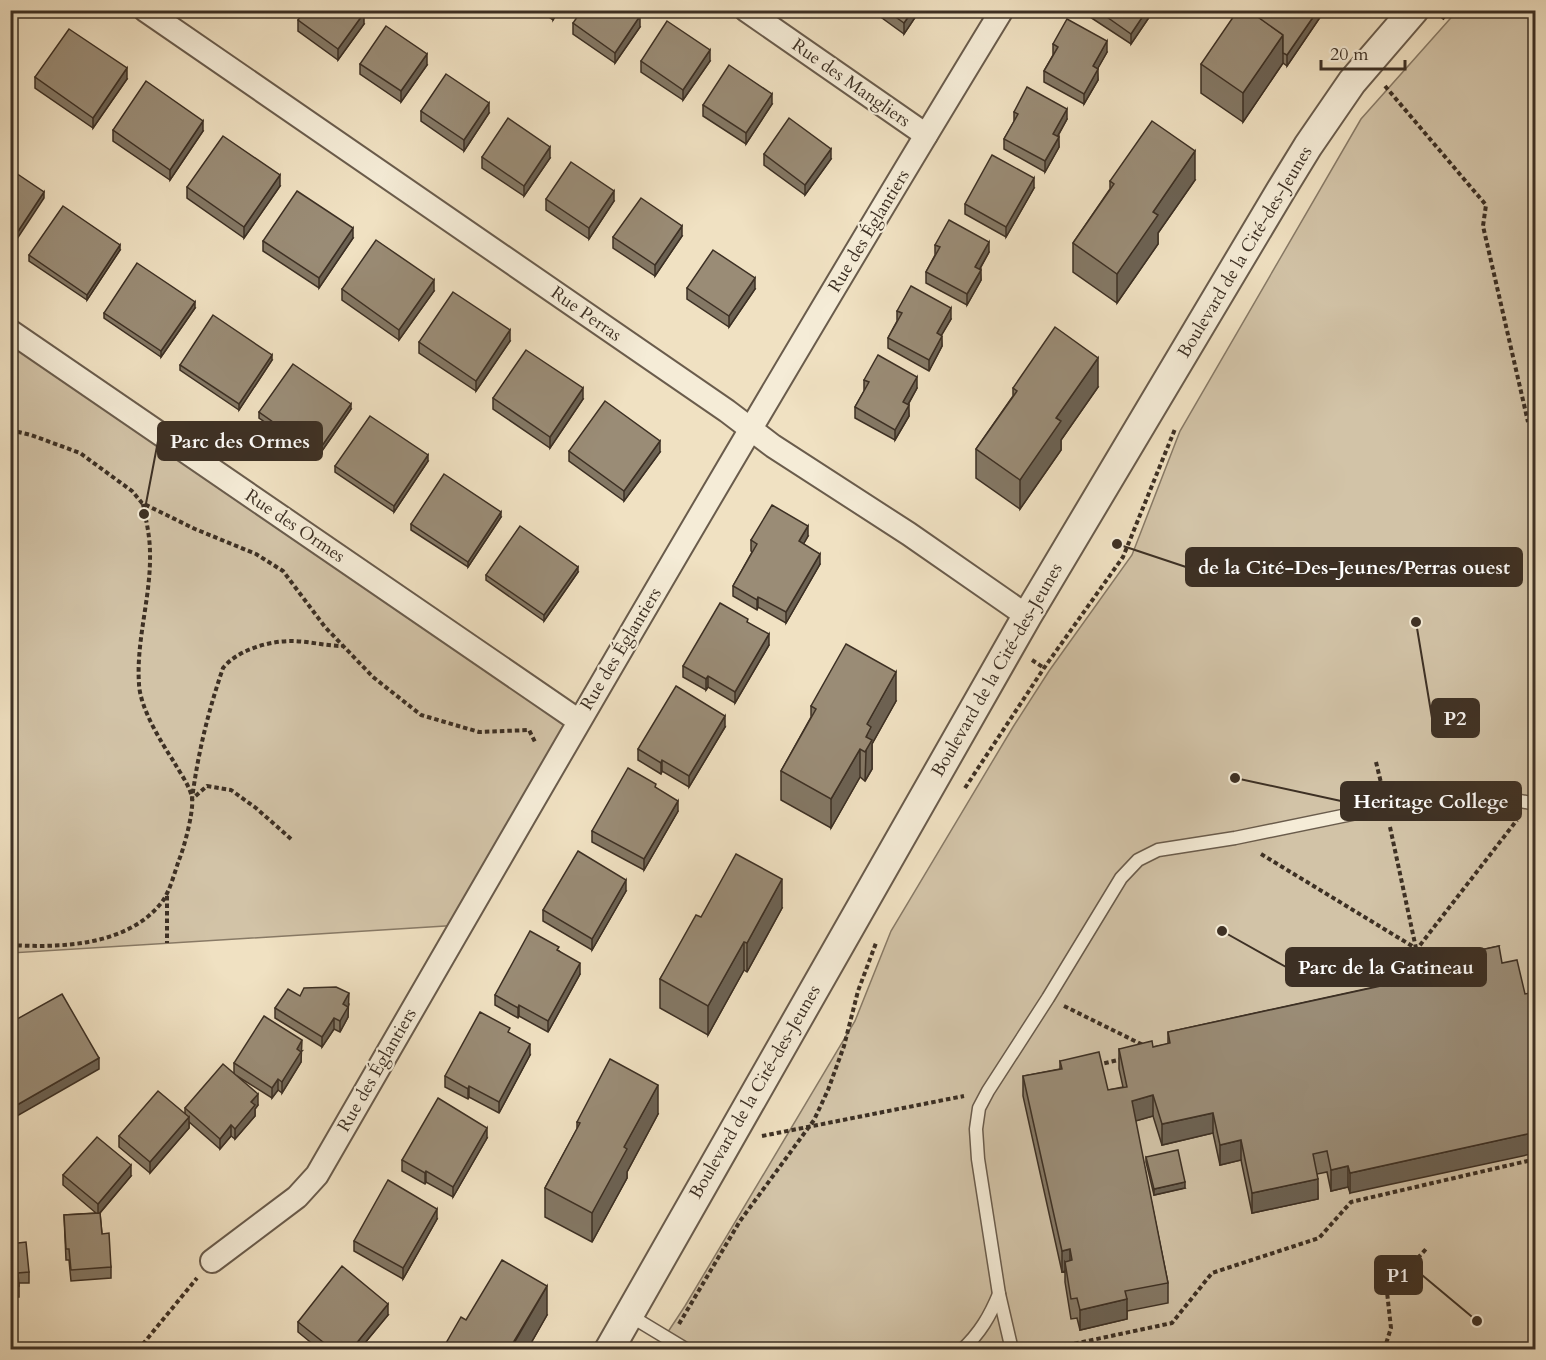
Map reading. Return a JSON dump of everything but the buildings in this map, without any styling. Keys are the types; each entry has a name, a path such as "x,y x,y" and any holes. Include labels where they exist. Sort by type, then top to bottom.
{"street":[{"name":"Rue Perras","path":"146,10 727,411 773,446 909,534 1027,616"},
{"name":"Rue des Mangliers","path":"746,10 926,135"},
{"name":"Rue des Églantiers","path":"212,1261 297,1197 316,1174 751,429 1002,10"},
{"name":"Boulevard de la Cité-des-Jeunes","path":"611,1349 1027,616 1308,146 1352,82 1426,17"},
{"name":"Rue des Ormes","path":"10,331 579,721"}],"lane":[{"path":"1012,1350 999,1294 978,1159 976,1128 979,1108 1121,878 1138,860 1158,850 1235,838 1457,795 1489,795 1533,803"},
{"path":"962,1350 976,1336 986,1321 999,1294"},
{"path":"629,1315 687,1350"}],"path":[{"path":"1426,17 1450,10"},
{"path":"1379,94 1386,86 1486,205 1483,226 1528,422"},
{"path":"965,788 1044,668 1123,557 1167,443 1179,420"},
{"path":"10,430 31,435 80,453 132,491 142,503 195,529 256,554 283,571 325,627 373,677 421,715 479,732 529,730 536,741"},
{"path":"142,503 148,529 150,554 139,656 139,686 144,704 166,749 184,778 192,799"},
{"path":"10,945 46,945 97,940 129,929 155,909 167,892 184,848 197,758 220,677 229,661 256,646 291,641 344,646"},
{"path":"1030,658 1044,668"},
{"path":"1376,762 1425,992"},
{"path":"192,799 207,786 231,790 291,838"},
{"path":"1417,949 1533,803"},
{"path":"1235,838 1417,949"},
{"path":"167,892 167,943"},
{"path":"669,1339 740,1221 810,1126 828,1090 844,1046 858,991 877,938"},
{"path":"1048,998 1144,1046"},
{"path":"1089,1067 1132,1056"},
{"path":"726,1143 988,1091"},
{"path":"1045,1350 1172,1323 1212,1273 1319,1238 1351,1202 1536,1159"},
{"path":"1384,1350 1391,1328 1387,1292 1426,1249"},
{"path":"138,1350 212,1261"}],"shaded area":[{"path":"1457,11 1535,11 1535,1349 656,1350 685,1306 855,1021 891,931 1013,727 1049,671 1132,555 1180,431 1361,119"},
{"path":"11,331 579,721 461,925 11,953"}],"place":[{"name":"Parc des Ormes","path":"144,514"},
{"name":"de la Cité-Des-Jeunes/Perras ouest","path":"1117,544"},
{"name":"P2","path":"1416,622"},
{"name":"Heritage College","path":"1235,778"},
{"name":"Parc de la Gatineau","path":"1222,931"},
{"name":"P1","path":"1477,1321"}]}
